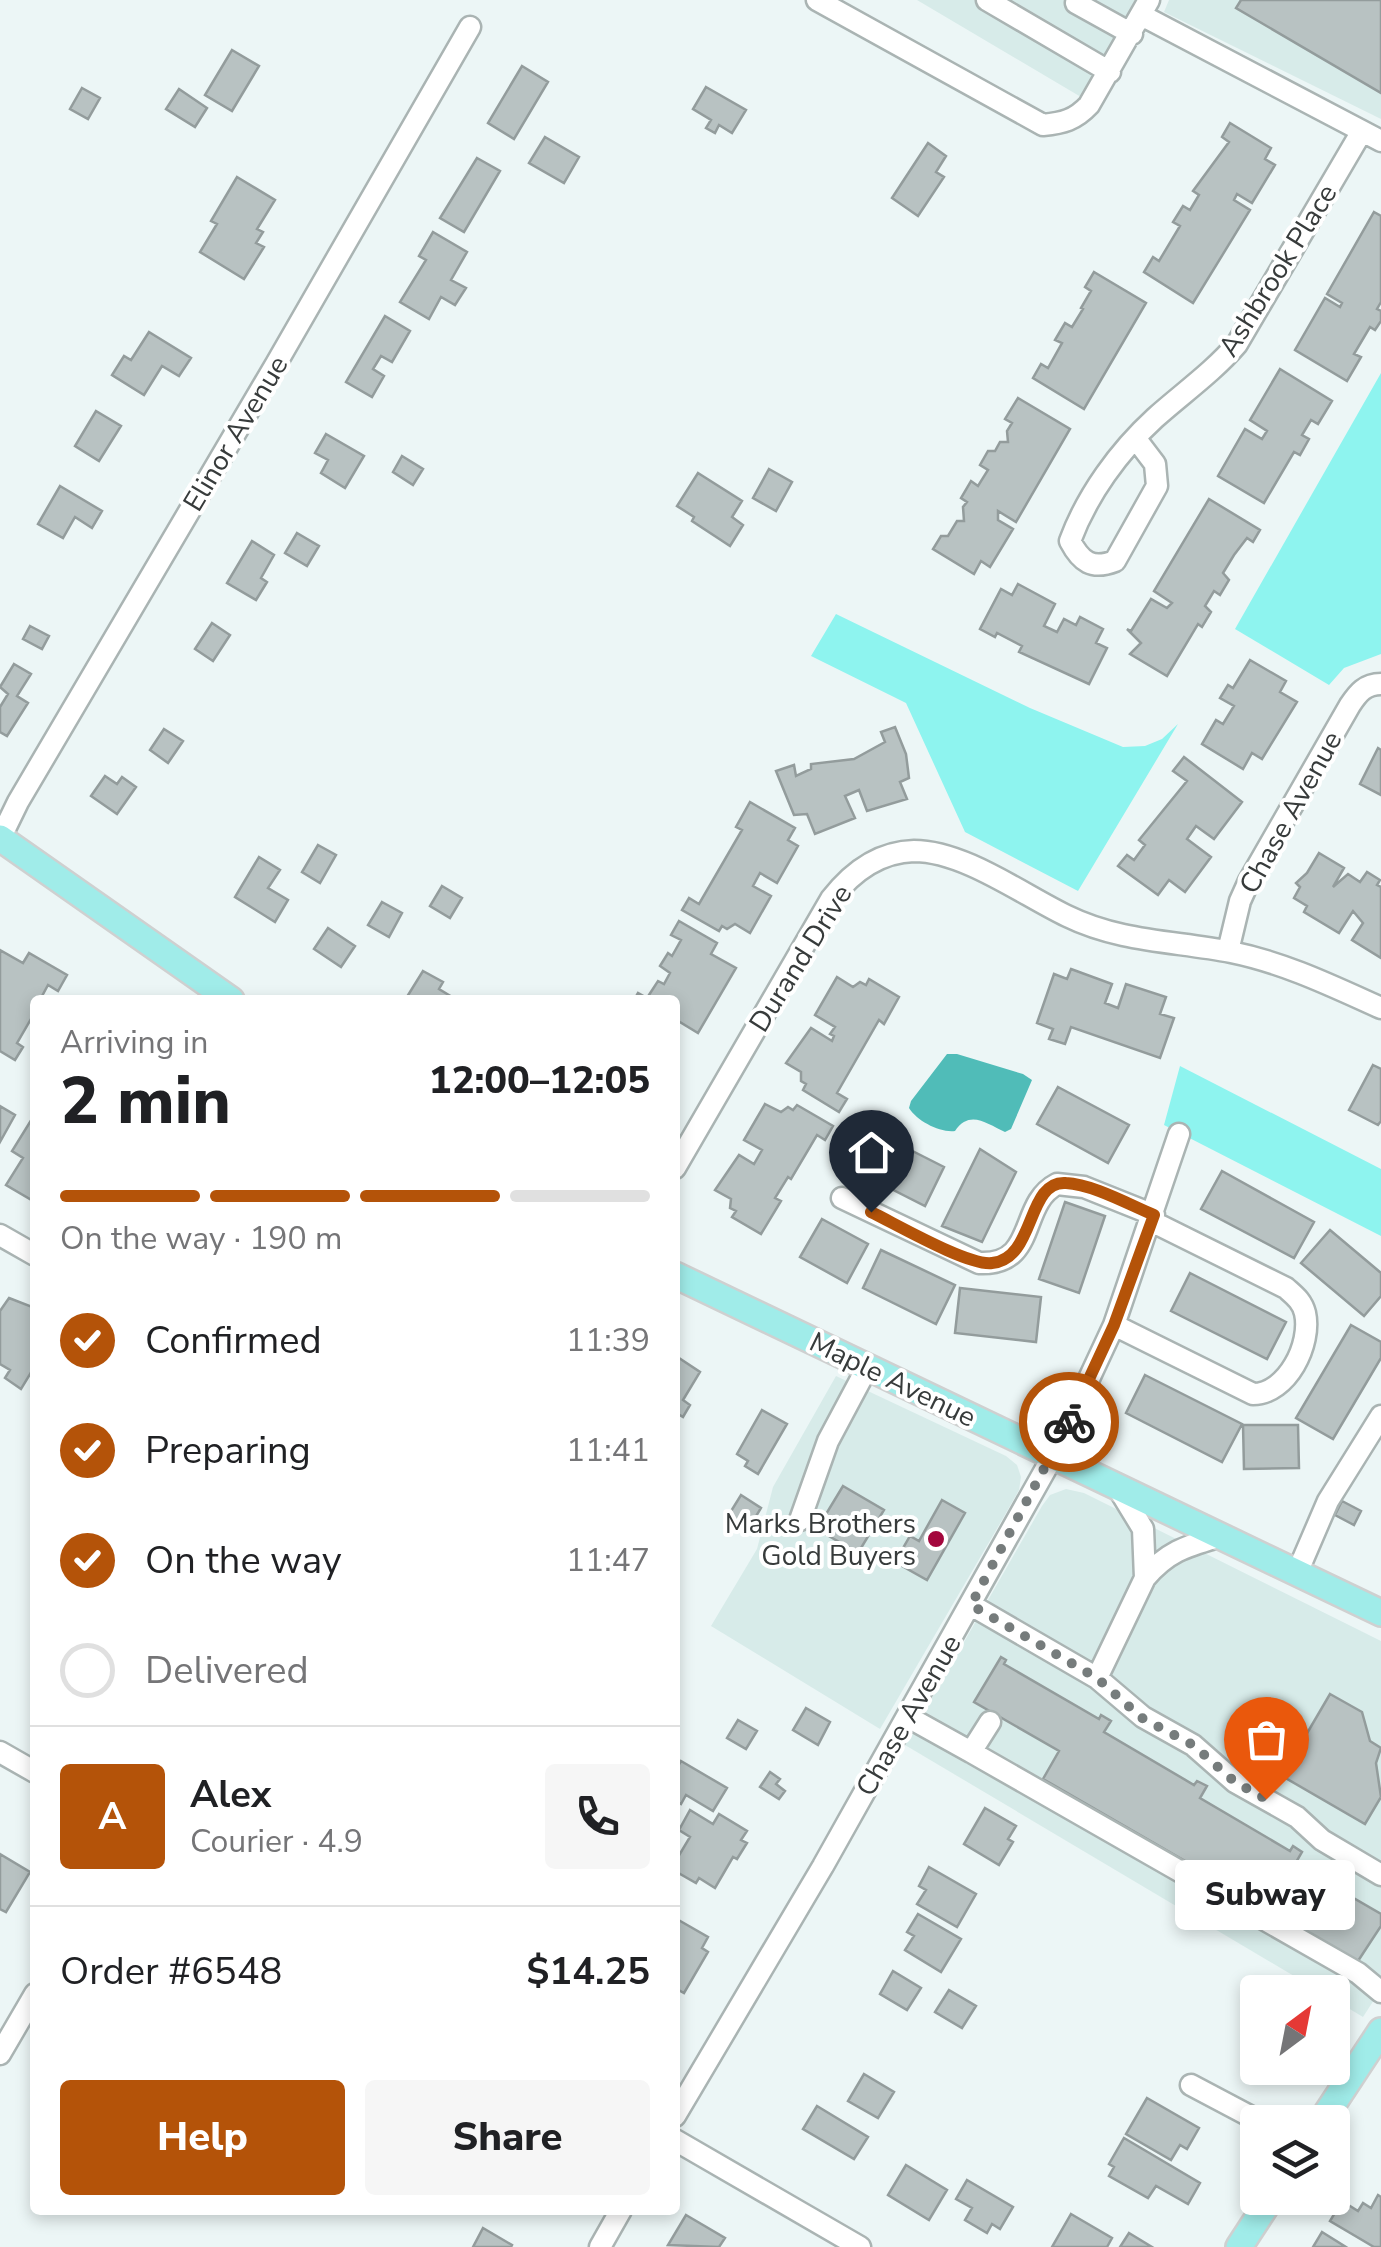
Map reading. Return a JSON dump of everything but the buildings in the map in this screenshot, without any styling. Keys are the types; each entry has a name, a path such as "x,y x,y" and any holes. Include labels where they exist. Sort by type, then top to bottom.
{"main road":[{"path":"0,838 224,995"},
{"name":"Maple Avenue","path":"680,1277 1381,1612"},
{"path":"1332,2105 1381,2031"},
{"path":"1239,2247 1261,2215"}],"street":[{"path":"817,0 1043,125 1062,123 1078,116 1089,105 1141,17"},
{"path":"986,0 1110,72"},
{"path":"1078,0 1076,4 1141,17 1371,136"},
{"name":"Elinor Avenue","path":"0,838 470,27"},
{"name":"Ashbrook Place","path":"1136,439 1154,464 1157,486 1115,561 1102,566 1088,564 1070,541 1102,480 1136,439 1237,344 1371,136"},
{"name":"Chase Avenue","path":"1228,952 1249,881 1359,692 1376,684"},
{"name":"Durand Drive","path":"680,1159 831,898 858,870 886,856 915,851 948,856 1100,930 1151,942 1228,952 1300,971 1381,1008"},
{"name":"Chase Avenue","path":"680,2107 908,1717 1053,1456 1114,1325 1179,1134"},
{"path":"842,1198 980,1262 993,1263 1013,1253 1044,1193 1065,1182 1084,1187 1153,1218 1286,1288 1300,1300 1306,1334 1286,1376 1272,1390 1253,1394 1114,1325"},
{"path":"0,1235 30,1252"},
{"path":"800,1520 828,1441 868,1366"},
{"path":"1297,1572 1328,1502 1381,1416"},
{"path":"1118,1488 1143,1529 1145,1578"},
{"path":"1097,1678 1145,1578 1157,1564 1179,1548 1222,1536"},
{"path":"971,1605 1097,1678 1142,1718 1193,1745 1235,1782 1297,1816 1322,1840 1381,1875"},
{"path":"908,1717 1358,1973 1381,1992"},
{"path":"971,1752 990,1722"},
{"path":"0,1752 30,1769"},
{"path":"0,2054 30,2003"},
{"path":"1191,2085 1240,2111"},
{"path":"680,2143 860,2247"},
{"path":"600,2247 618,2215"}],"shaded area":[{"path":"917,0 1135,0 1081,97"},
{"path":"1169,0 1381,0 1381,119 1164,12"},
{"path":"1381,373 1381,654 1344,668 1329,685 1235,629"},
{"path":"836,614 1030,708 1123,747 1145,746 1162,739 1178,724 1078,891 965,832 906,703 811,656"},
{"path":"947,1054 1023,1074 1032,1080 1011,1129 1005,1132 973,1120 955,1131 943,1130 913,1113 909,1108 911,1101"},
{"path":"1180,1066 1381,1169 1381,1236 1164,1125"},
{"path":"836,1376 1006,1456 1017,1465 1021,1477 1019,1490 880,1729 711,1626 757,1549 773,1487"},
{"path":"1066,1489 1084,1493 1381,1641 1381,1989 1363,2017 1350,2009 1350,1975 1292,1975 905,1745 1050,1495"}],"way so far":[{"path":"1069,1422 971,1605 1097,1678 1142,1718 1193,1745 1235,1782 1266,1799"}],"place":[{"name":"Marks Brothers Gold Buyers","path":"936,1539"},
{"name":"Subway","path":"1266,1799"}],"route":[{"path":"871,1212 959,1254 993,1263 1004,1260 1019,1246 1038,1202 1057,1184 1084,1187 1154,1215 1114,1325 1069,1422"}]}
